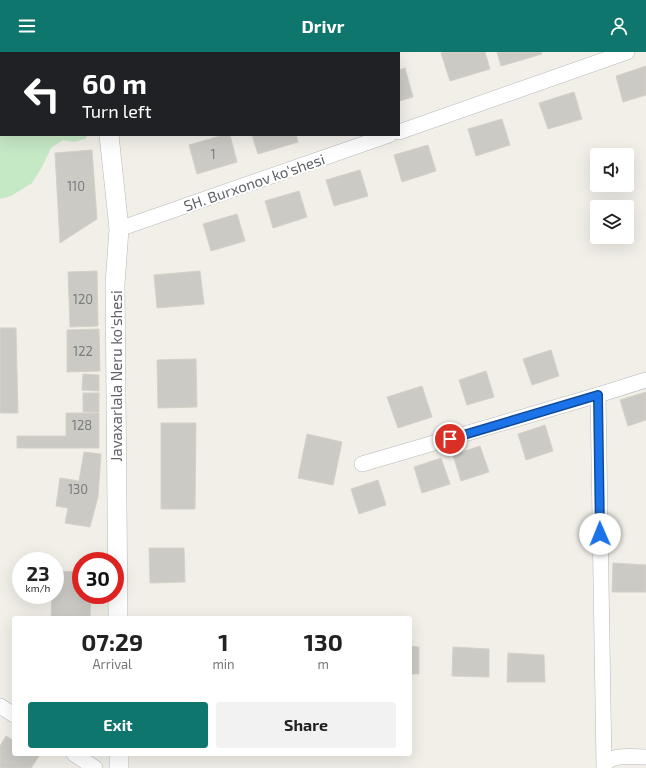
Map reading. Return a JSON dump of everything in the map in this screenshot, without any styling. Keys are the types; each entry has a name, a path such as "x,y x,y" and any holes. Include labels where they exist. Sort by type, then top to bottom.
{"street":[{"path":"400,132 627,52"},
{"name":"Javaxarlala Neru ko'shesi","path":"109,136 119,230 115,284 118,616"},
{"name":"SH. Burxonov ko'shesi","path":"119,230 386,136"},
{"path":"362,464 646,380"},
{"path":"598,395 604,766"},
{"path":"0,706 12,714"},
{"path":"77,756 95,768"},
{"path":"119,756 119,768"},
{"path":"604,766 608,760 614,757 646,757"}],"green space":[{"path":"0,136 87,136 85,139 74,142 63,140 51,148 32,183 11,196 0,199"}],"building":[{"path":"485,52 490,69 450,81 441,53"},
{"path":"497,52 541,52 542,54 501,66"},
{"path":"646,66 646,95 623,102 616,76"},
{"path":"405,68 413,97 400,101 400,70"},
{"path":"574,92 582,119 548,129 539,103"},
{"path":"502,119 510,145 476,156 468,129"},
{"path":"220,136 230,136 237,162 197,174 189,145"},
{"path":"252,136 296,136 298,142 258,154"},
{"path":"428,145 436,171 402,182 394,155"},
{"path":"92,150 97,219 60,243 55,153"},
{"path":"360,170 368,196 334,206 326,180"},
{"path":"299,191 307,217 273,228 265,201"},
{"path":"237,214 245,241 211,251 203,224"},
{"path":"97,271 98,326 70,327 68,272"},
{"path":"200,271 204,304 157,308 154,275"},
{"path":"0,328 16,328 18,413 0,413"},
{"path":"99,329 100,371 67,372 67,330"},
{"path":"551,350 559,376 532,385 523,359"},
{"path":"196,359 197,407 158,408 157,360"},
{"path":"486,371 494,397 467,405 459,380"},
{"path":"83,374 99,375 99,391 82,390"},
{"path":"422,386 432,417 398,428 387,397"},
{"path":"646,392 646,420 628,426 620,400"},
{"path":"83,393 99,393 99,412 83,412"},
{"path":"66,413 99,413 99,448 17,448 17,436 66,436"},
{"path":"161,423 196,423 195,509 161,509"},
{"path":"545,425 553,451 526,460 518,434"},
{"path":"307,434 342,442 333,485 298,478"},
{"path":"480,446 489,472 461,481 453,455"},
{"path":"84,452 101,454 98,497 90,527 65,523 68,508 56,506 60,478 79,481"},
{"path":"441,458 450,484 422,493 414,467"},
{"path":"378,480 386,505 359,514 351,489"},
{"path":"149,548 184,548 185,582 150,583"},
{"path":"613,563 646,565 646,592 612,592"},
{"path":"64,571 72,572 72,604 91,604 90,616 51,616 52,604 64,604"},
{"path":"412,646 419,647 419,674 412,674"},
{"path":"453,647 489,649 489,677 452,676"},
{"path":"508,653 544,655 545,682 507,682"},
{"path":"6,736 12,740 12,756 39,756 31,768 0,768 0,746"}],"route":[{"path":"450,439 598,395 600,534"}]}
